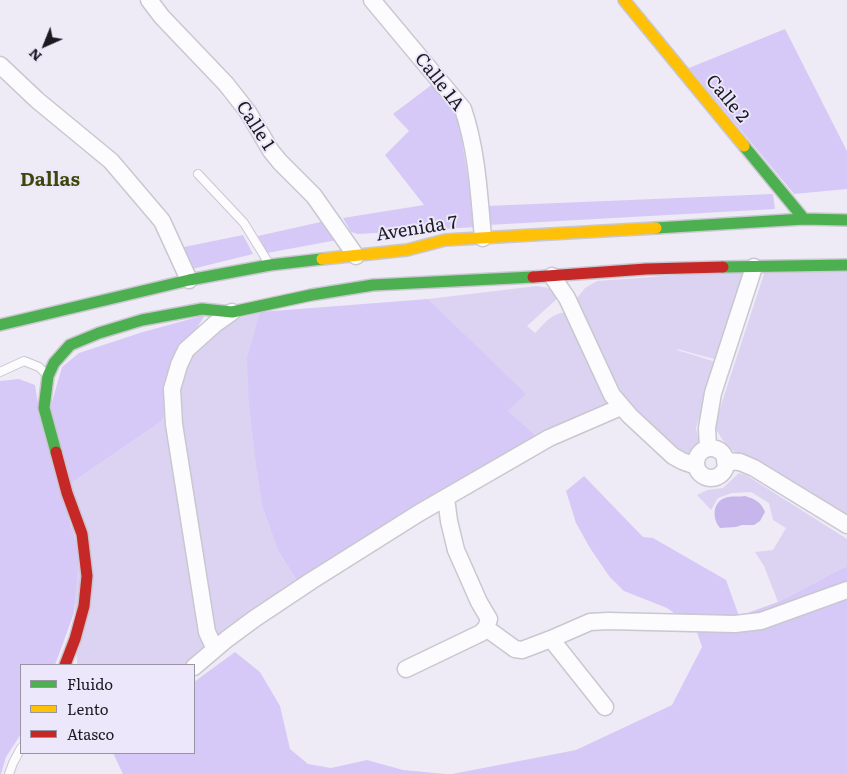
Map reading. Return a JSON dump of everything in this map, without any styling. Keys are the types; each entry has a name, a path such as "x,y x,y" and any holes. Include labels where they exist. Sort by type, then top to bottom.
{"main road":[{"name":"Calle 2","path":"624,0 804,219"},
{"name":"Avenida 7","path":"0,325 189,280 270,265 406,250 445,240 804,219 847,220"},
{"path":"65,664 75,639 84,606 86,576 82,534 67,493 44,408 48,376 54,363 70,345 99,333 142,320 202,309 232,312 311,295 373,285 646,269 847,265"}],"street":[{"name":"Calle 1","path":"149,0 162,18 226,84 248,112 271,151 314,196 356,256"},
{"name":"Calle 1A","path":"372,0 463,109 470,129 477,172 483,238"},
{"path":"0,65 37,100 111,161 162,221 189,280"},
{"path":"708,448 707,428 713,393 754,267"},
{"path":"552,276 566,298 612,395 621,407 673,456 682,462 696,466"},
{"path":"215,649 207,632 174,424 172,389 179,364 186,350 232,312"},
{"path":"195,666 254,619 311,581 446,498 549,438 621,407"},
{"path":"708,448 721,452 725,461 724,470 713,477 704,476 696,466 697,456 708,448"},
{"path":"725,461 740,462 754,468 847,525"},
{"path":"406,668 482,633 489,619 479,602 456,550 446,498"},
{"path":"486,628 515,649 522,650 590,622 734,624 761,620 847,590"},
{"path":"551,639 605,707"}],"lane":[{"path":"198,174 244,223 270,265"},
{"path":"0,372 24,361 38,366 48,376"},
{"path":"9,774 12,763 20,750"}],"shaded area":[{"path":"785,29 847,151 847,189 794,194 689,68"},
{"path":"434,83 458,116 476,227 358,234 351,232 343,218 424,205 385,155 409,131 393,114"},
{"path":"773,194 775,209 488,225 486,206"},
{"path":"325,221 337,240 267,253 258,236"},
{"path":"243,235 253,254 184,271 179,248"},
{"path":"746,270 735,298 718,360 677,349 716,362 696,428 700,444 687,455 680,454 628,403 578,307 577,298 585,288 597,281"},
{"path":"765,271 847,272 847,518 737,454 726,445 715,428"},
{"path":"537,286 552,290 559,297 527,326 535,333 554,316 563,312 569,312 615,406 538,437 508,411 525,394 428,299"},
{"path":"428,299 526,394 508,411 538,437 300,585 278,551 263,509 256,464 249,404 247,359 260,312"},
{"path":"260,312 263,509 278,551 300,585 217,642 198,547 178,391 191,353 232,320"},
{"path":"205,315 183,350 167,411 162,421 70,484 50,409 62,367 79,353 143,332"},
{"path":"19,379 35,385 39,410 79,555 74,613 55,664 20,664 20,736 6,757 1,774 0,774 0,381"},
{"path":"167,411 206,650 190,664 77,664 70,484 162,421"},
{"path":"739,473 746,475 847,539 847,566 778,602 764,566 755,552 773,550 786,528 773,520 769,503 751,492 732,493 718,498 711,510 697,495 707,490 723,488"},
{"path":"584,476 643,537 653,538 726,580 739,616 778,602 847,566 847,774 452,774 576,750 672,705 702,647 696,629 667,608 624,591 609,576 576,523 566,491"},
{"path":"745,496 752,498 762,506 765,512 760,521 754,525 720,528 715,519 715,510 719,502 728,497"},
{"path":"235,652 260,672 280,706 290,749 308,764 331,768 367,760 403,770 445,774 123,774 113,754 195,754 195,681"}],"traffic: fast":[{"path":"744,146 804,219"},
{"path":"656,228 804,219 847,220"},
{"path":"0,325 189,280 270,265 322,259"},
{"path":"723,267 847,265"},
{"path":"56,452 44,408 48,376 54,363 70,345 99,333 142,320 202,309 232,312 311,295 373,285 533,277"}],"traffic: slow":[{"path":"624,0 744,146"},
{"path":"322,259 407,250 445,240 656,228"}],"traffic: jam":[{"path":"533,277 646,269 723,267"},
{"path":"56,452 67,493 82,534 87,576 84,606 75,639 65,664"}],"district":[{"name":"Dallas","path":"50,180"}]}
